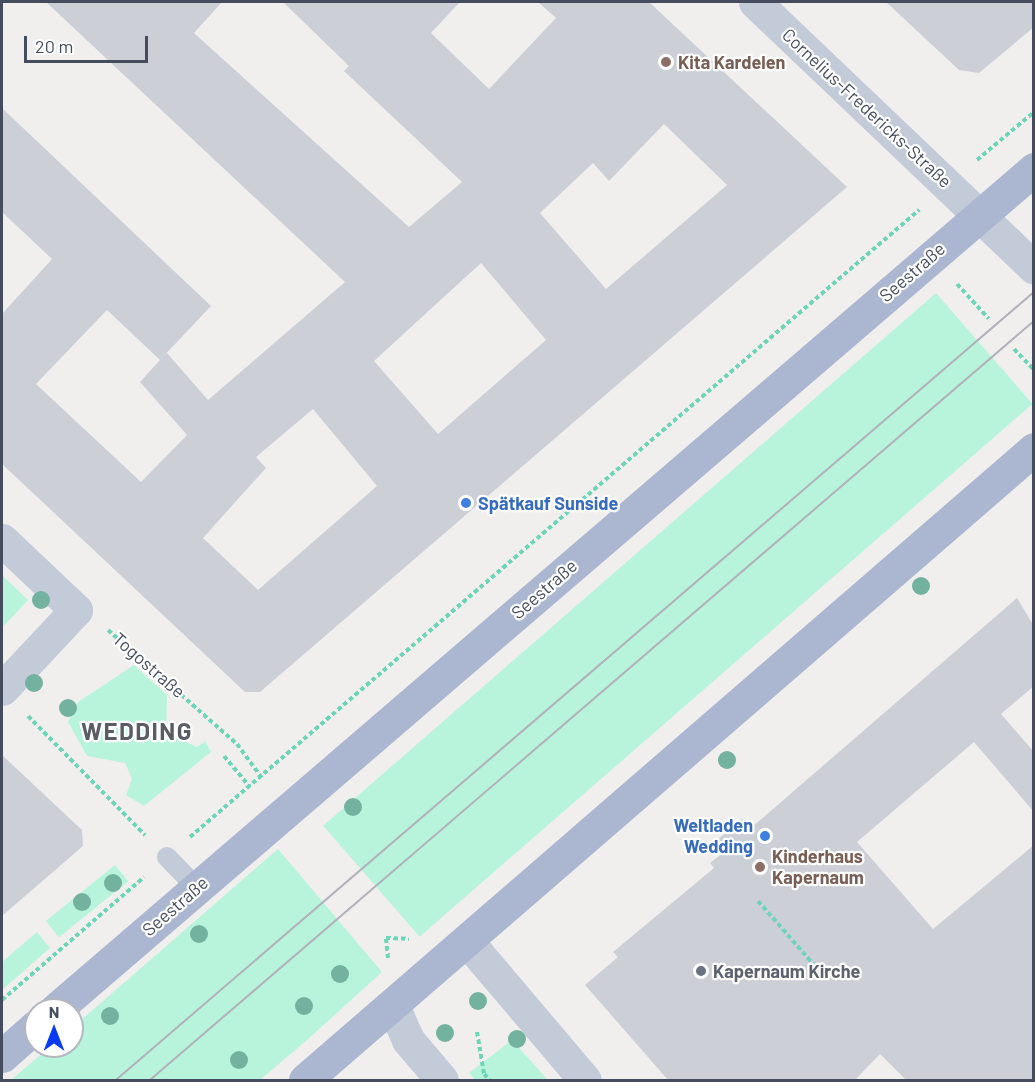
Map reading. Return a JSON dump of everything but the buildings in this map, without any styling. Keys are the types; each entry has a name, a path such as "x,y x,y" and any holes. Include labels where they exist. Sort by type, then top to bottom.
{"main road":[{"name":"Seestraße","path":"69,998 280,814 1034,169"},
{"path":"305,1080 1034,449"},
{"path":"2,1056 24,1037"}],"street":[{"name":"Cornelius-Fredericks-Straße","path":"755,2 1034,268"},
{"path":"2,540 76,610 2,689"},
{"path":"467,941 585,1080"},
{"path":"393,1006 408,1040 442,1080"}],"lane":[{"path":"168,857 197,888"}],"path":[{"path":"1019,124 1034,112"},
{"path":"2,1000 892,233"},
{"path":"949,274 989,319"},
{"path":"1014,349 1034,370"},
{"name":"Togostraße","path":"76,610 123,639 237,744 261,777 280,814"},
{"path":"2,689 142,831"},
{"path":"224,756 250,787 280,814"},
{"path":"758,901 814,965"},
{"path":"477,1032 484,1074 490,1080"}],"green space":[{"path":"936,293 1032,404 420,937 323,826"},
{"path":"2,575 28,600 2,628"},
{"path":"134,665 167,695 166,733 197,747 205,741 211,752 144,806 126,795 132,779 125,763 87,756 68,722 78,702"},
{"path":"278,849 382,972 260,1080 11,1080 37,1058 84,1058 84,1018"},
{"path":"115,865 128,881 59,937 46,921"},
{"path":"37,932 50,948 2,990 2,962"},
{"path":"512,1040 548,1080 475,1080 469,1073"}],"tram line":[{"path":"116,1080 1034,292"},
{"path":"150,1080 1034,321"}],"place":[{"name":"Kita Kardelen","path":"666,62"},
{"name":"Spätkauf Sunside","path":"466,503"},
{"name":"Weltladen Wedding","path":"765,836"},
{"name":"Kinderhaus Kapernaum","path":"760,867"},
{"name":"Kapernaum Kirche","path":"701,971"}],"district":[{"name":"WEDDING","path":"137,731"}]}
